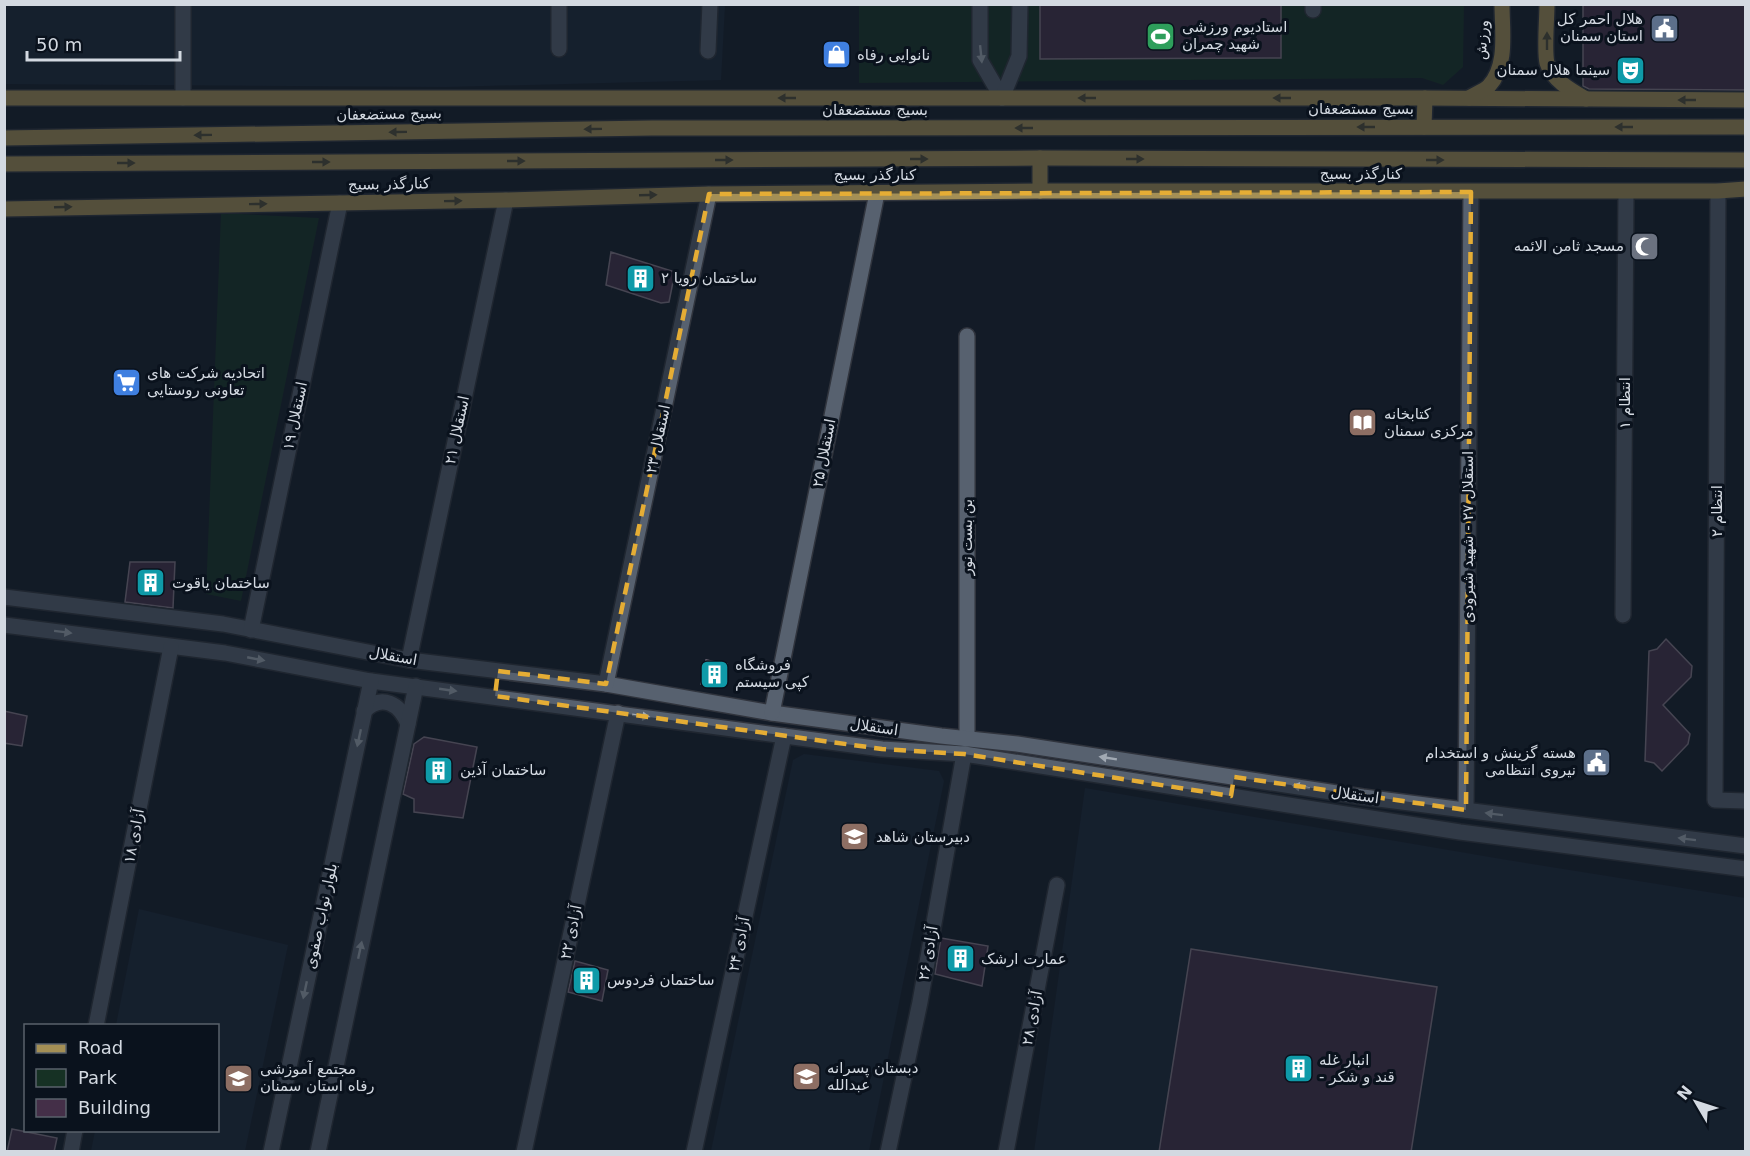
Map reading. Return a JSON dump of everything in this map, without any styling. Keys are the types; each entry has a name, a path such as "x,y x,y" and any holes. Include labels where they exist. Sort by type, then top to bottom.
{"main road":[{"name":"ورزش","path":"1467,99 1487,88 1496,76 1501,61 1502,4"},
{"path":"1547,4 1547,64 1565,87 1588,100"},
{"path":"4,98 1746,100"},
{"path":"1424,127 1425,98"},
{"name":"بسیج مستضعفان","path":"4,138 652,128 1746,127"},
{"path":"4,164 1040,158 1746,160"},
{"path":"1040,158 1040,191"},
{"name":"کنارگذر بسیج","path":"4,209 709,194 1040,191 1626,192 1746,189"}],"street":[{"path":"183,4 183,98"},
{"path":"559,4 559,49"},
{"path":"708,51 710,4"},
{"path":"980,4 980,60 1002,98"},
{"path":"1002,98 1019,56 1020,4"},
{"name":"انتظام ۲","path":"1718,191 1715,800 1746,801"},
{"name":"استقلال ۲۷ - شهید شیرودی","path":"1466,810 1471,192"},
{"name":"انتظام ۱","path":"1623,615 1626,192"},
{"name":"استقلال ۲۵","path":"772,713 877,193"},
{"name":"استقلال ۲۳","path":"606,684 709,194"},
{"name":"استقلال ۲۱","path":"409,660 506,200"},
{"name":"استقلال ۱۹","path":"251,630 340,203"},
{"name":"بن بست نور","path":"965,746 967,336"},
{"name":"استقلال","path":"4,597 223,624 409,660 606,684 965,746 1231,796 1460,832 1746,869"},
{"name":"استقلال","path":"4,625 225,653 371,681 882,749 1017,744 1466,810 1746,846"},
{"name":"آزادی ۱۸","path":"96,1024 171,647"},
{"path":"495,696 498,671"},
{"name":"بلوار نواب صفوی","path":"271,1152 371,681"},
{"path":"318,1152 416,686"},
{"path":"364,711 378,702 386,701 396,705 404,712 408,724"},
{"name":"آزادی ۲۲","path":"524,1152 618,713"},
{"name":"آزادی ۲۴","path":"694,1152 784,736"},
{"name":"آزادی ۲۶","path":"888,1152 920,1002 965,746"},
{"path":"1231,796 1234,777"},
{"name":"آزادی ۲۸","path":"1006,1152 1057,885"},
{"path":"71,1152 75,1132"}],"highlighted area":[{"path":"1471,192 1466,810 1234,777 1231,796 964,754 882,749 495,696 498,671 606,684 709,194"}],"shaded area":[{"path":"5,5 725,5 721,80 446,87 5,84"},
{"name":"دبستان پسرانه عبدالله","path":"804,754 939,771 944,781 869,1151 711,1151 793,760"},
{"path":"1085,788 1745,898 1745,1151 1034,1152"},
{"name":"مجتمع آموزشی رفاه استان سمنان","path":"139,909 288,945 245,1151 91,1151 95,1132 219,1132 219,1024 116,1024"}],"green space":[{"name":"استادیوم ورزشی شهید چمران","path":"859,5 1464,5 1463,67 1443,85 1422,78 859,83"},
{"path":"221,213 319,218 241,601 206,594"}],"building":[{"path":"1040,4 1281,4 1281,58 1040,59"},
{"name":"هلال احمر کل استان سمنان","path":"1583,4 1746,4 1746,90 1589,89 1583,86"},
{"name":"ساختمان رویا ۲","path":"611,252 675,272 669,302 661,303 606,285"},
{"name":"ساختمان یاقوت","path":"130,562 175,562 173,608 125,602"},
{"path":"1666,639 1692,666 1691,677 1663,705 1690,734 1688,744 1662,771 1654,763 1645,761 1649,651 1657,649"},
{"name":"فروشگاه کپی سیستم","path":"706,660 727,664 722,686 701,684"},
{"path":"4,711 27,716 22,746 4,743"},
{"name":"ساختمان آذین","path":"424,737 477,747 463,818 414,812 414,799 403,794 414,744"},
{"name":"عمارت ارشک","path":"941,938 988,946 982,986 935,974"},
{"name":"انبار غله - قند و شکر","path":"1191,949 1437,987 1411,1152 1159,1152"},
{"name":"ساختمان فردوس","path":"575,961 608,970 602,1001 568,992"},
{"path":"12,1129 57,1138 54,1152 7,1152"}],"place":[{"name":"هلال احمر کل استان سمنان","path":"1664,28"},
{"name":"استادیوم ورزشی شهید چمران","path":"1161,36"},
{"name":"نانوایی رفاه","path":"836,55"},
{"name":"سینما هلال سمنان","path":"1631,70"},
{"name":"مسجد ثامن الائمه","path":"1645,246"},
{"name":"ساختمان رویا ۲","path":"640,278"},
{"name":"اتحادیه شرکت های تعاونی روستایی","path":"126,382"},
{"name":"کتابخانه مرکزی سمنان","path":"1363,423"},
{"name":"ساختمان یاقوت","path":"151,583"},
{"name":"فروشگاه کپی سیستم","path":"714,674"},
{"name":"هسته گزینش و استخدام نیروی انتظامی","path":"1597,762"},
{"name":"ساختمان آذین","path":"439,770"},
{"name":"دبیرستان شاهد","path":"855,837"},
{"name":"عمارت ارشک","path":"960,959"},
{"name":"ساختمان فردوس","path":"586,980"},
{"name":"انبار غله - قند و شکر","path":"1298,1069"},
{"name":"دبستان پسرانه عبدالله","path":"806,1077"},
{"name":"مجتمع آموزشی رفاه استان سمنان","path":"239,1078"}]}
